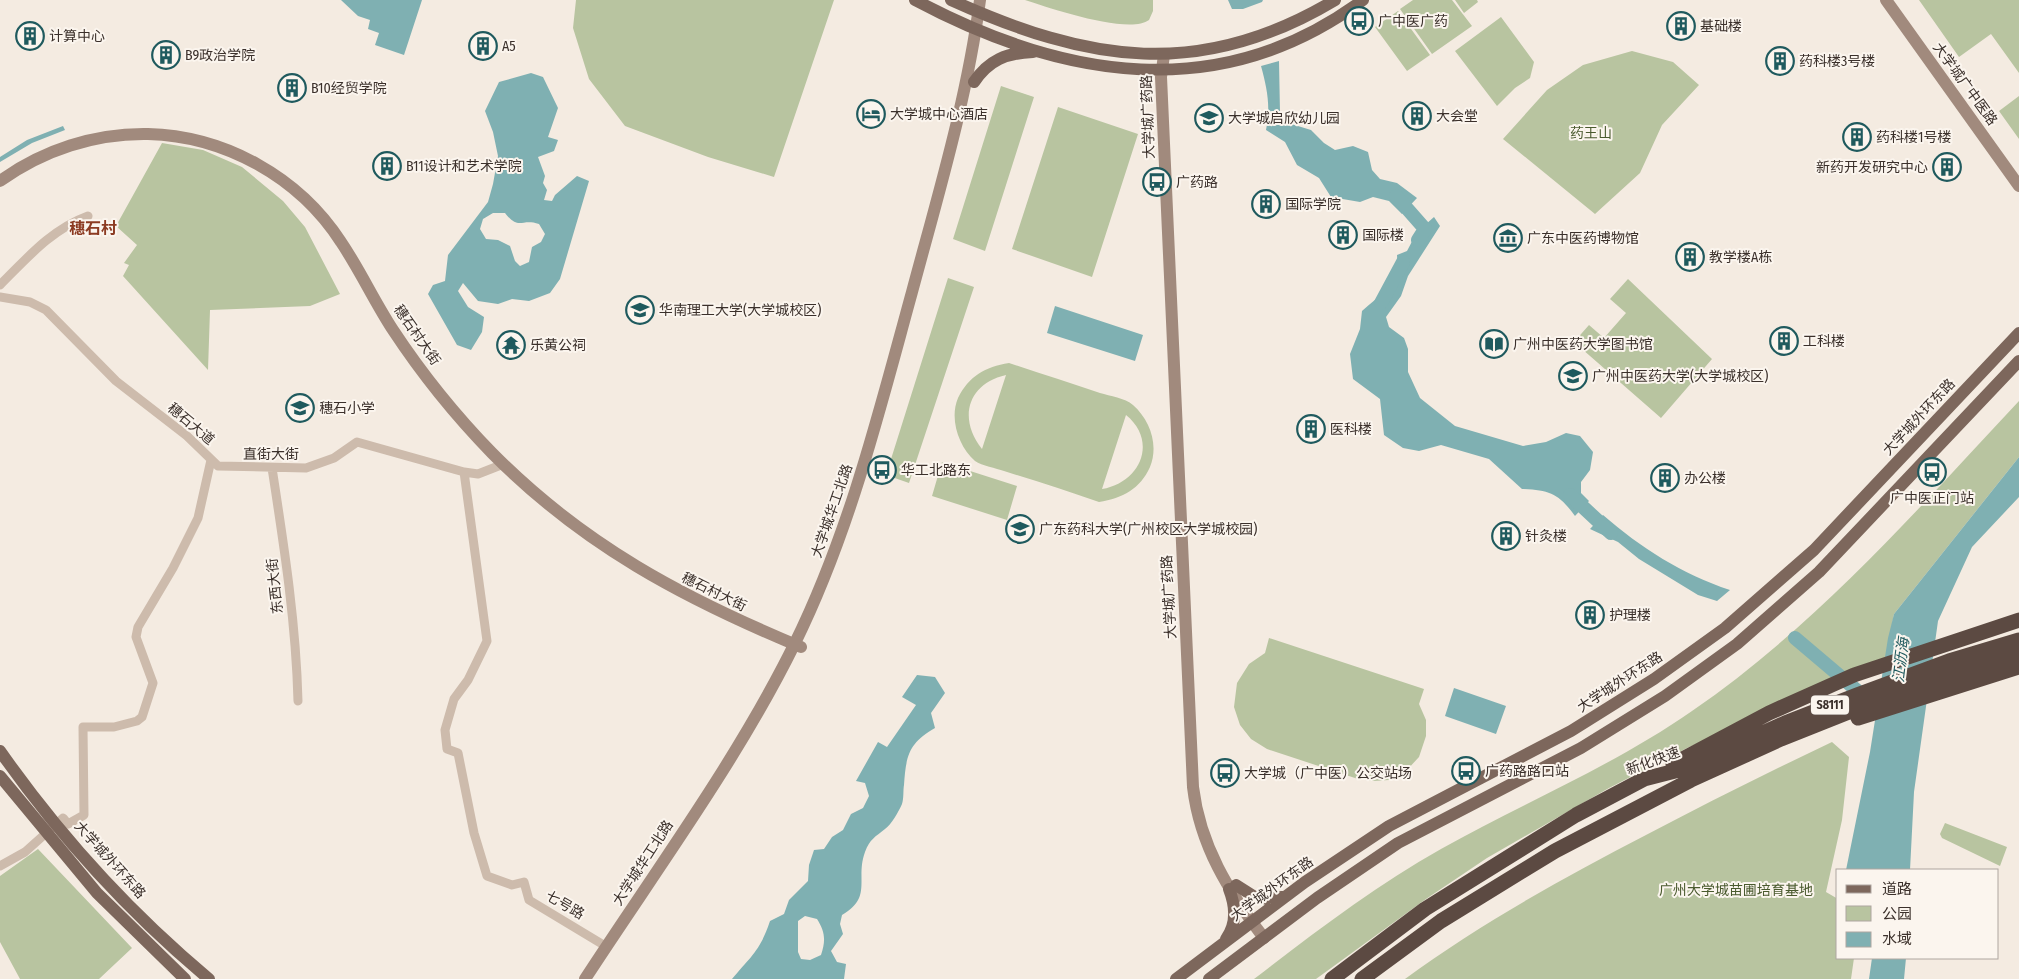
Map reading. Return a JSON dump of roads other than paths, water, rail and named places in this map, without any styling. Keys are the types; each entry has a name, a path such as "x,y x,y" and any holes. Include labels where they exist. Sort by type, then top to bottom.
{"highway":[{"path":"1644,779 1769,713 1854,675 2019,620"},
{"name":"新化快速","path":"1332,979 1425,909 1576,815 1644,779 1683,769 1785,723 1857,695 1949,661 2019,640"},
{"name":"S8111","path":"1362,979 1441,921 1554,851 1691,780 1781,739 1899,692 2019,654"},
{"path":"1650,802 1800,738 2019,667"}],"main road":[{"path":"915,0 980,29 1040,52 1086,64 1165,71 1221,64 1265,52 1309,33 1363,0"},
{"path":"950,0 981,9 1053,40 1089,49 1132,54 1164,55 1209,50 1251,40 1291,24 1335,0"},
{"name":"大学城华工北路","path":"594,979 744,750 838,564 867,484 955,161 974,82 981,9 987,0"},
{"name":"大学城广中医路","path":"1886,0 2019,186"},
{"name":"大学城广中医路","path":"1896,0 2019,172"},
{"name":"大学城华工北路","path":"585,979 738,746 798,645 834,554 867,458 980,29"},
{"path":"974,82 987,65 1001,57 1020,53 1040,52"},
{"name":"大学城广药路","path":"1164,55 1192,774 1195,803 1205,841 1215,865 1267,935"},
{"name":"穗石村大街","path":"0,181 37,159 61,148 87,140 132,134 166,136 204,142 240,155 264,167 298,192 327,222 341,242 386,319 422,371 465,424 527,486 587,534 658,581 730,617 798,645"},
{"name":"大学城外环东路","path":"1176,979 1305,882 1389,826 1579,726 1654,679 1725,628 1814,550 2019,333"},
{"path":"1209,979 1317,898 1398,843 1598,738 1665,696 1743,639 1819,572 2019,361"},
{"name":"大学城外环东路","path":"0,751 57,825 116,890 168,943 209,979"},
{"path":"0,776 97,893 185,979"},
{"path":"1305,882 1301,887 1303,896 1308,900 1317,898"},
{"path":"1221,945 1230,934 1234,920 1233,887 1263,900 1290,894"}],"street":[{"path":"0,285 52,236 71,222 88,216"},
{"name":"穗石大道","path":"0,297 24,300 46,310 116,381 187,436 211,460 198,518 173,568 142,618 136,638 153,679 153,687 140,719 114,728 83,727 84,815 68,824 63,818 25,852 0,866"},
{"name":"直街大街","path":"211,460 224,468 299,468 318,465 339,456 357,442 464,472"},
{"path":"464,472 478,474 501,465"},
{"name":"东西大街","path":"272,468 286,561 296,652 298,701"},
{"name":"七号路","path":"464,472 487,641 468,680 454,699 445,730 447,749 458,753 474,833 487,876 512,885 524,882 529,900 602,944"}],"water":[{"path":"341,0 422,0 404,55 375,45 379,33 368,29 370,20 358,16"},
{"path":"1228,0 1263,0 1243,9 1232,9"},
{"path":"1279,61 1280,113 1288,123 1311,130 1324,143 1335,150 1353,146 1368,152 1372,170 1380,179 1397,183 1417,198 1402,214 1389,201 1373,197 1360,202 1331,197 1319,178 1297,165 1285,142 1266,130 1268,98 1261,66"},
{"path":"531,73 543,77 558,108 548,137 558,140 554,151 538,157 545,176 543,183 547,190 544,200 552,201 555,195 577,176 589,181 560,279 550,293 529,301 512,299 498,304 478,301 463,283 458,291 468,307 484,317 482,332 471,350 457,345 428,294 433,285 445,281 448,255 488,202 498,156 493,132 485,111 499,82","holes":["493,213 505,213 517,223 539,224 545,234 541,242 532,247 529,262 520,266 515,261 510,246 498,240 486,239 480,229 483,219"]},
{"path":"63,126 65,130 32,143 0,162 0,157 27,140"},
{"path":"1434,217 1440,226 1408,276 1401,296 1386,317 1389,327 1404,338 1408,349 1408,372 1420,398 1455,426 1523,446 1546,442 1566,433 1580,436 1593,452 1590,470 1581,482 1581,493 1589,501 1575,516 1559,498 1547,492 1522,489 1489,459 1441,445 1419,451 1403,448 1384,435 1380,399 1353,379 1350,354 1360,329 1362,311 1388,288 1395,274 1397,255 1407,251 1417,232"},
{"path":"1055,306 1143,335 1135,361 1047,333"},
{"name":"江沥海","path":"2019,457 2019,497 1972,547 1938,621 1914,792 1910,869 1846,869 1870,752 1888,638 1894,614"},
{"path":"1603,515 1663,559 1712,584 1730,590 1717,601 1698,595 1639,559 1618,542 1590,529"},
{"path":"917,675 935,677 945,693 931,713 935,728 919,739 910,751 906,766 901,807 890,824 869,844 862,862 860,894 851,908 842,915 840,924 843,934 831,951 837,962 846,964 844,979 732,979 759,946 770,921 784,914 789,900 808,881 809,865 814,850 824,849 832,837 843,830 851,814 863,808 869,796 865,783 856,781 878,742 887,747 916,705 902,697","holes":["805,916 817,919 824,936 821,955 810,960 801,959 798,952 798,921"]},
{"path":"1454,688 1506,706 1496,734 1445,716"},
{"path":"1872,959 1906,959 1904,979 1869,979"}],"waterway":[{"path":"1396,196 1425,229 1418,240"},
{"path":"1381,303 1403,262"},
{"path":"1570,495 1611,533"},
{"path":"1795,638 1867,699"}],"place":[{"name":"广中医广药","path":"1359,21"},
{"name":"基础楼","path":"1681,26"},
{"name":"计算中心","path":"30,36"},
{"name":"A5","path":"483,46"},
{"name":"B9政治学院","path":"166,55"},
{"name":"药科楼3号楼","path":"1780,61"},
{"name":"B10经贸学院","path":"292,88"},
{"name":"大学城中心酒店","path":"871,114"},
{"name":"大会堂","path":"1417,116"},
{"name":"大学城启欣幼儿园","path":"1209,118"},
{"name":"药科楼1号楼","path":"1857,137"},
{"name":"B11设计和艺术学院","path":"387,166"},
{"name":"新药开发研究中心","path":"1947,167"},
{"name":"广药路","path":"1157,182"},
{"name":"国际学院","path":"1266,204"},
{"name":"国际楼","path":"1343,235"},
{"name":"广东中医药博物馆","path":"1508,238"},
{"name":"教学楼A栋","path":"1690,257"},
{"name":"华南理工大学(大学城校区)","path":"640,310"},
{"name":"工科楼","path":"1784,341"},
{"name":"广州中医药大学图书馆","path":"1494,344"},
{"name":"乐黄公祠","path":"511,345"},
{"name":"广州中医药大学(大学城校区)","path":"1573,376"},
{"name":"穗石小学","path":"300,408"},
{"name":"医科楼","path":"1311,429"},
{"name":"华工北路东","path":"882,470"},
{"name":"广中医正门站","path":"1932,472"},
{"name":"办公楼","path":"1665,478"},
{"name":"广东药科大学(广州校区大学城校园)","path":"1020,529"},
{"name":"针灸楼","path":"1506,536"},
{"name":"护理楼","path":"1590,615"},
{"name":"广药路路口站","path":"1466,771"},
{"name":"大学城（广中医）公交站场","path":"1225,773"}],"district":[{"name":"穗石村","path":"93,228"}],"park label":[{"name":"药王山","path":"1591,133"},
{"name":"广州大学城苗圃培育基地","path":"1736,890"}]}
